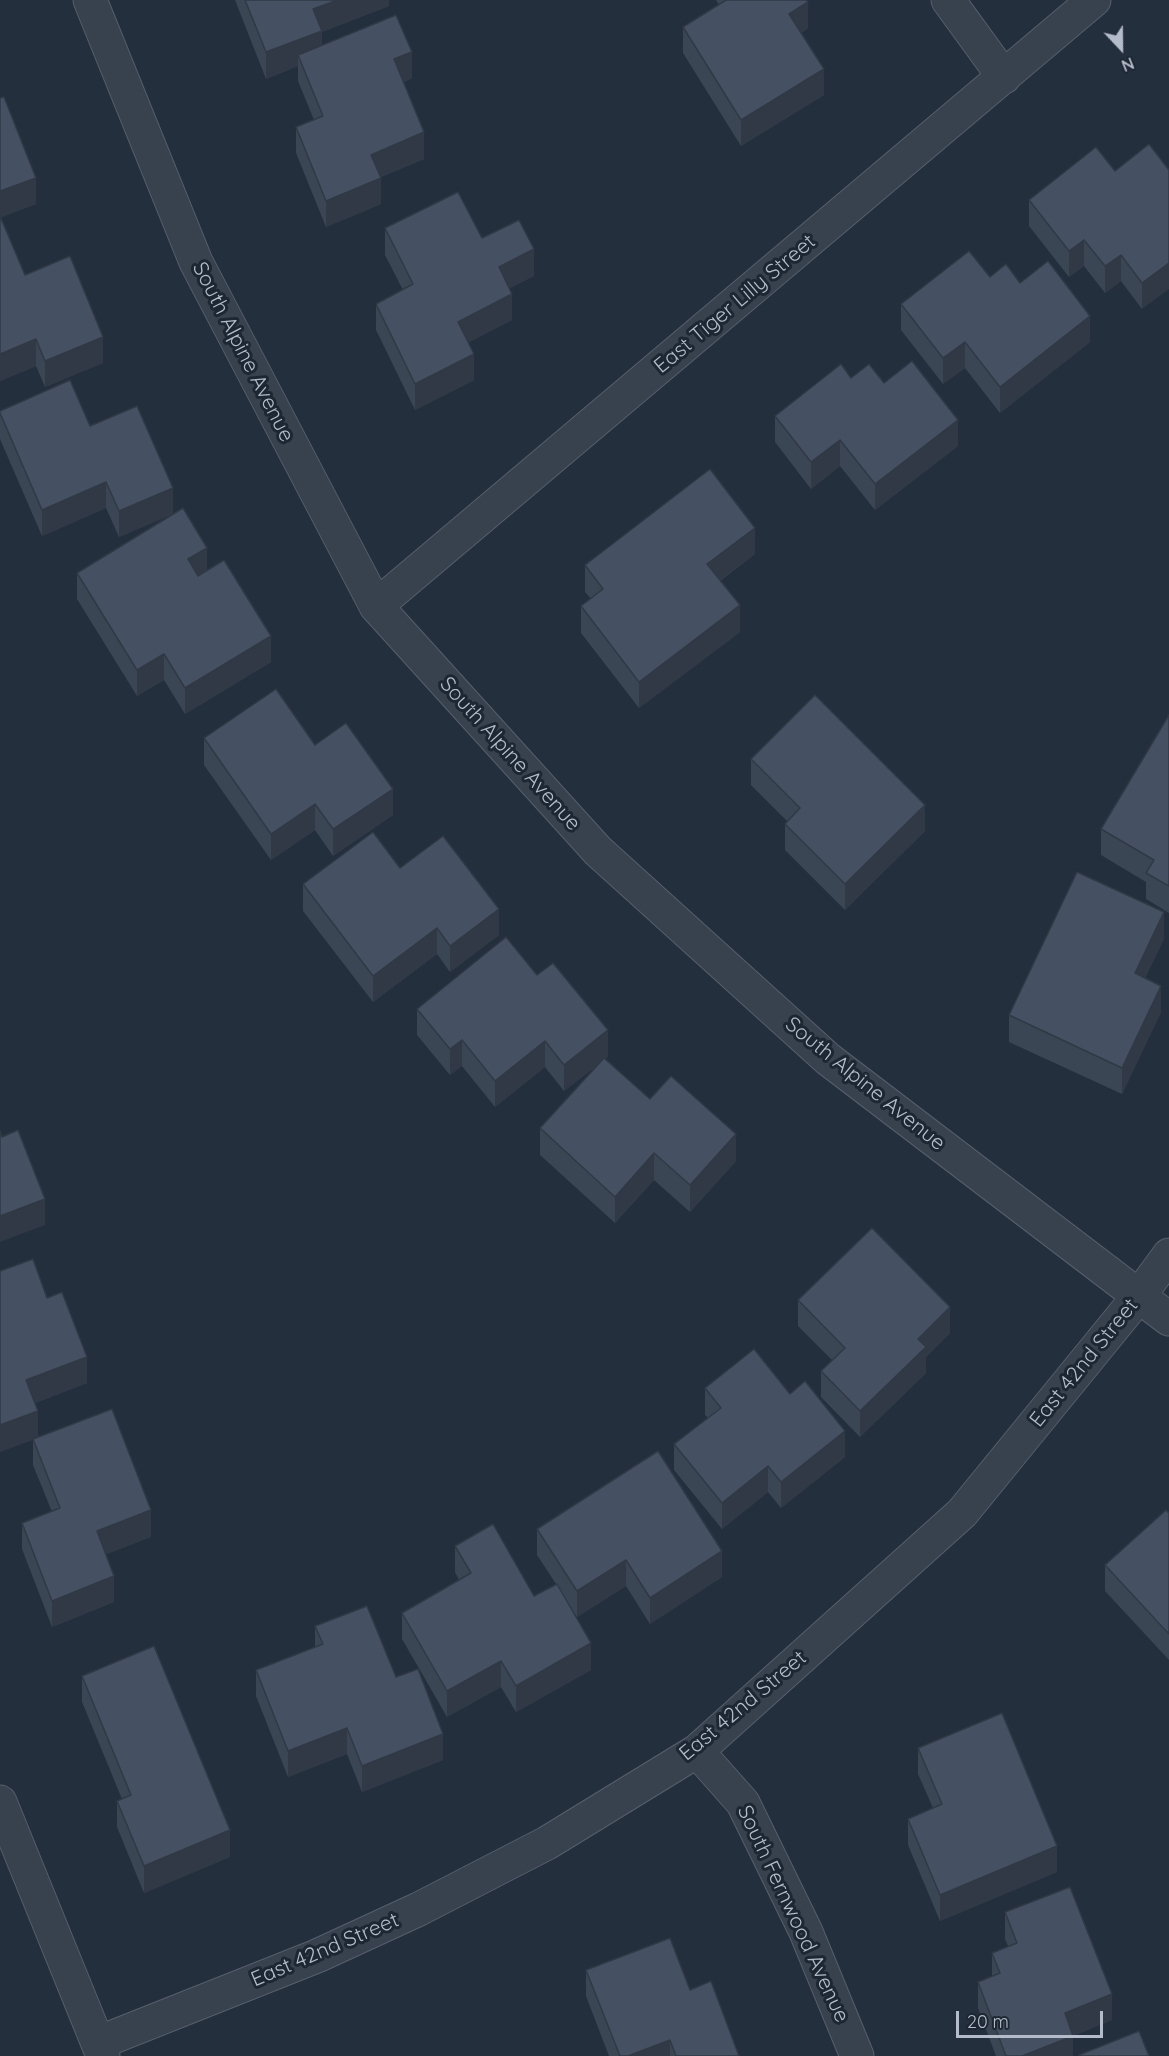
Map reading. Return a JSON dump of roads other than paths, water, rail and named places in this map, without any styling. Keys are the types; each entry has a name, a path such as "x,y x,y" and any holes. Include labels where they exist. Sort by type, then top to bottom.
{"street":[{"name":"South Alpine Avenue","path":"90,0 196,262 376,606 598,851 828,1059 1169,1320"},
{"path":"948,0 1004,77"},
{"name":"East Tiger Lilly Street","path":"376,606 1094,0"},
{"name":"East 42nd Street","path":"101,2049 317,1956 419,1908 547,1843 697,1750 962,1513 1139,1296 1169,1255"},
{"name":"South Fernwood Avenue","path":"697,1750 743,1803 806,1932 857,2056"},
{"path":"0,1802 101,2049"}]}
